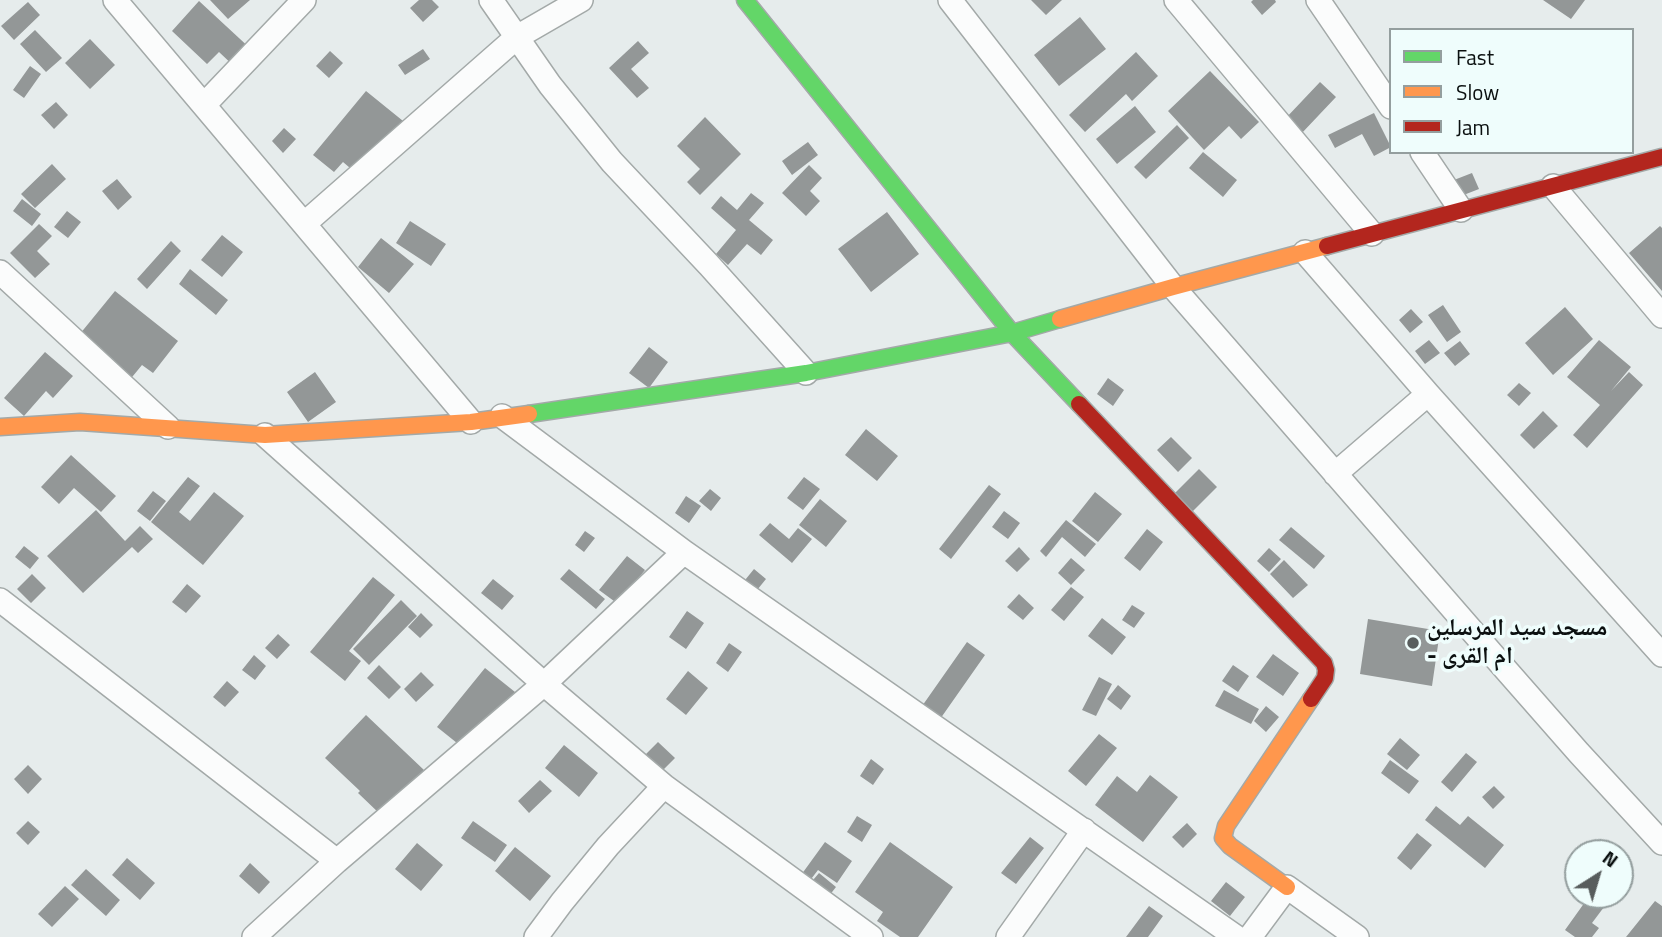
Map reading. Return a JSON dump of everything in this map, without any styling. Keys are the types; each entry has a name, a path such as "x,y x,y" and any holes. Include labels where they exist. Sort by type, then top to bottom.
{"street":[{"path":"115,0 471,422"},
{"path":"204,105 304,0"},
{"path":"491,0 550,85 612,162 806,373"},
{"path":"304,224 517,37 581,0"},
{"path":"745,0 1012,332 1324,663 1325,678 1226,825 1223,838 1230,846 1357,937"},
{"path":"950,0 1173,287 1570,743 1662,843"},
{"path":"1176,0 1372,234"},
{"path":"1318,0 1389,104"},
{"path":"1423,154 1461,210"},
{"path":"0,427 80,422 265,435 471,422 806,373 1012,332 1662,157"},
{"path":"1553,186 1662,316"},
{"path":"1305,252 1662,655"},
{"path":"0,272 168,427"},
{"path":"1335,474 1428,394"},
{"path":"502,416 684,552 1237,937"},
{"path":"265,435 544,684 664,786 871,937"},
{"path":"254,937 337,861 544,684 684,552"},
{"path":"0,600 337,861"},
{"path":"536,937 608,846 664,786"},
{"path":"1008,937 1084,830"},
{"path":"1250,937 1287,887"}],"building":[{"path":"210,0 250,0 228,19"},
{"path":"419,0 432,0 439,7 423,22 410,8"},
{"path":"1031,0 1062,0 1046,15"},
{"path":"1543,0 1585,0 1571,19"},
{"path":"199,1 253,51 237,69 219,52 207,64 172,31"},
{"path":"28,2 40,15 14,40 1,26"},
{"path":"1251,2 1276,2 1262,15"},
{"path":"1080,17 1106,49 1059,86 1034,55"},
{"path":"35,30 62,58 46,72 20,44"},
{"path":"90,39 115,65 90,89 65,63"},
{"path":"638,41 649,53 631,69 649,88 637,98 609,68"},
{"path":"423,49 430,59 405,75 398,65"},
{"path":"330,51 343,63 329,78 316,66"},
{"path":"1136,52 1158,76 1132,101 1126,94 1085,132 1069,115"},
{"path":"30,66 41,74 24,98 13,90"},
{"path":"1210,71 1259,122 1241,139 1229,126 1204,150 1168,111"},
{"path":"1320,82 1336,97 1301,134 1285,119"},
{"path":"366,91 408,125 363,179 343,162 334,172 313,155"},
{"path":"56,102 68,115 54,129 41,115"},
{"path":"1135,106 1156,132 1117,164 1096,139"},
{"path":"1374,113 1389,148 1374,156 1362,134 1335,148 1328,135"},
{"path":"705,117 741,154 700,195 687,182 700,169 677,146"},
{"path":"1177,125 1189,138 1146,179 1134,167"},
{"path":"284,128 296,139 283,153 272,141"},
{"path":"808,142 818,155 792,175 782,161"},
{"path":"1203,152 1237,180 1223,197 1189,168"},
{"path":"52,164 66,179 35,208 21,194"},
{"path":"809,165 822,178 810,191 820,201 806,216 782,193"},
{"path":"1472,173 1479,189 1461,196 1454,180"},
{"path":"117,179 132,197 118,210 102,191"},
{"path":"751,193 764,203 749,220 773,240 761,255 747,244 728,265 716,254 736,230 711,208 721,196 737,210"},
{"path":"22,199 41,214 32,226 13,211"},
{"path":"67,211 81,222 68,238 54,227"},
{"path":"887,212 919,254 871,292 838,249"},
{"path":"410,221 446,244 431,266 396,243"},
{"path":"39,224 52,236 37,251 50,264 35,278 10,253"},
{"path":"1660,226 1662,228 1662,291 1629,253"},
{"path":"222,235 243,252 222,277 201,260"},
{"path":"381,238 414,264 389,293 358,267"},
{"path":"171,241 181,251 147,289 137,279"},
{"path":"190,269 228,300 216,315 179,284"},
{"path":"115,291 178,341 153,373 142,365 128,382 75,340"},
{"path":"1443,305 1461,332 1447,342 1428,315"},
{"path":"1565,307 1593,339 1553,375 1525,343"},
{"path":"1411,309 1423,322 1410,333 1399,320"},
{"path":"1429,340 1440,353 1425,364 1415,351"},
{"path":"1599,340 1631,367 1611,391 1629,372 1643,385 1587,448 1573,435 1600,405 1567,377"},
{"path":"1460,341 1470,354 1455,366 1444,353"},
{"path":"649,347 668,362 649,388 629,373"},
{"path":"45,352 73,376 53,398 46,391 24,416 4,398"},
{"path":"315,372 336,402 308,422 287,392"},
{"path":"1108,378 1124,390 1113,406 1097,394"},
{"path":"1519,383 1531,393 1519,406 1507,395"},
{"path":"1543,411 1558,426 1534,449 1520,435"},
{"path":"866,429 898,456 877,481 845,455"},
{"path":"1171,437 1192,458 1178,472 1157,450"},
{"path":"71,455 116,496 101,512 74,488 59,504 41,487"},
{"path":"1199,469 1217,487 1192,512 1174,494"},
{"path":"188,477 200,486 179,512 190,521 214,492 244,516 203,565 151,522"},
{"path":"804,477 820,489 803,510 787,498"},
{"path":"989,485 1001,494 951,559 939,549"},
{"path":"710,489 721,498 711,511 699,501"},
{"path":"153,491 166,501 150,521 137,511"},
{"path":"1095,492 1122,514 1098,542 1072,521"},
{"path":"686,496 701,506 689,523 675,513"},
{"path":"820,499 847,521 826,547 799,525"},
{"path":"96,510 125,541 140,526 153,539 138,553 132,547 83,593 47,556"},
{"path":"1004,511 1020,523 1008,539 992,527"},
{"path":"1066,520 1096,544 1085,557 1062,537 1046,557 1040,551"},
{"path":"770,523 789,539 798,528 812,539 792,563 759,535"},
{"path":"1291,527 1325,556 1314,569 1279,540"},
{"path":"1147,529 1163,542 1140,571 1124,558"},
{"path":"585,531 595,538 584,552 575,545"},
{"path":"24,546 39,558 30,569 15,557"},
{"path":"1019,547 1030,559 1017,572 1005,561"},
{"path":"1269,548 1281,559 1269,572 1257,561"},
{"path":"627,556 645,570 618,604 599,590"},
{"path":"1071,558 1085,570 1071,585 1058,573"},
{"path":"1284,560 1308,585 1293,598 1270,574"},
{"path":"569,569 605,599 596,609 560,579"},
{"path":"754,569 766,579 753,595 741,585"},
{"path":"32,574 46,588 31,603 17,589"},
{"path":"373,577 395,595 349,651 361,661 345,681 310,652"},
{"path":"493,579 514,596 502,610 481,593"},
{"path":"187,584 201,596 186,613 172,602"},
{"path":"1071,587 1084,597 1064,621 1051,610"},
{"path":"1019,594 1034,608 1023,620 1007,607"},
{"path":"401,600 417,616 369,665 353,649"},
{"path":"1132,605 1145,613 1134,628 1122,620"},
{"path":"687,611 704,623 686,649 669,637"},
{"path":"421,613 433,625 420,638 408,627"},
{"path":"1102,618 1126,637 1112,655 1088,636"},
{"path":"1368,619 1440,631 1432,686 1360,674"},
{"path":"278,634 290,645 277,659 265,648"},
{"path":"967,642 985,655 938,722 920,709"},
{"path":"729,643 742,652 728,672 716,663"},
{"path":"1273,654 1299,673 1283,696 1256,677"},
{"path":"254,655 266,666 255,680 242,670"},
{"path":"379,665 401,687 389,699 367,678"},
{"path":"1233,665 1249,676 1238,692 1222,681"},
{"path":"485,668 520,696 472,755 437,727"},
{"path":"688,671 708,688 686,715 666,699"},
{"path":"421,672 434,685 416,702 404,689"},
{"path":"1099,677 1112,684 1096,716 1082,710"},
{"path":"227,681 239,692 225,707 213,697"},
{"path":"1118,685 1131,696 1121,710 1107,699"},
{"path":"1224,690 1259,709 1251,724 1215,706"},
{"path":"1266,706 1279,717 1266,732 1254,721"},
{"path":"366,715 424,770 381,815 325,758"},
{"path":"1099,734 1117,748 1086,786 1068,771"},
{"path":"1400,738 1420,755 1407,770 1387,754"},
{"path":"658,742 675,758 660,773 643,757"},
{"path":"564,745 598,773 579,797 545,768"},
{"path":"1466,753 1477,762 1452,792 1441,782"},
{"path":"871,759 884,769 873,785 860,776"},
{"path":"1390,760 1419,781 1409,794 1381,773"},
{"path":"28,765 42,779 28,794 14,779"},
{"path":"1150,775 1178,797 1143,842 1095,805 1117,776 1137,792"},
{"path":"540,780 552,791 529,813 518,801"},
{"path":"1494,786 1505,797 1493,809 1482,797"},
{"path":"1436,806 1460,825 1468,816 1504,845 1485,868 1425,820"},
{"path":"857,816 872,825 862,842 847,832"},
{"path":"28,821 40,832 28,845 16,833"},
{"path":"473,821 507,845 495,862 461,838"},
{"path":"1187,823 1197,834 1183,848 1172,837"},
{"path":"1417,833 1432,845 1411,870 1397,858"},
{"path":"1030,837 1044,848 1016,884 1001,873"},
{"path":"825,842 852,861 837,883 818,870 805,887 796,882"},
{"path":"890,842 953,887 918,937 900,937 877,921 883,912 855,892"},
{"path":"417,843 443,865 421,891 395,869"},
{"path":"515,847 551,876 530,901 495,871"},
{"path":"127,858 155,883 140,900 112,875"},
{"path":"250,863 270,882 259,894 239,876"},
{"path":"86,869 120,900 106,916 71,885"},
{"path":"819,873 836,887 825,901 808,886"},
{"path":"1226,882 1245,897 1230,916 1211,901"},
{"path":"65,886 79,899 52,927 38,914"},
{"path":"1655,901 1662,906 1662,937 1626,937"},
{"path":"1149,906 1163,916 1148,937 1126,937"},
{"path":"1580,909 1602,909 1592,923 1599,928 1592,937 1575,937 1565,930"}],"traffic: fast":[{"path":"745,0 1012,333 1079,404"},
{"path":"529,414 806,373 1012,333 1060,319"}],"traffic: slow":[{"path":"1060,319 1327,246"},
{"path":"0,427 80,422 265,435 471,422 529,414"},
{"path":"1287,887 1223,838 1226,826 1311,699"}],"traffic: jam":[{"path":"1327,246 1662,157"},
{"path":"1079,404 1324,663 1325,678 1311,699"}],"place":[{"name":"مسجد سيد المرسلين - ام القرى","path":"1413,643"}]}
